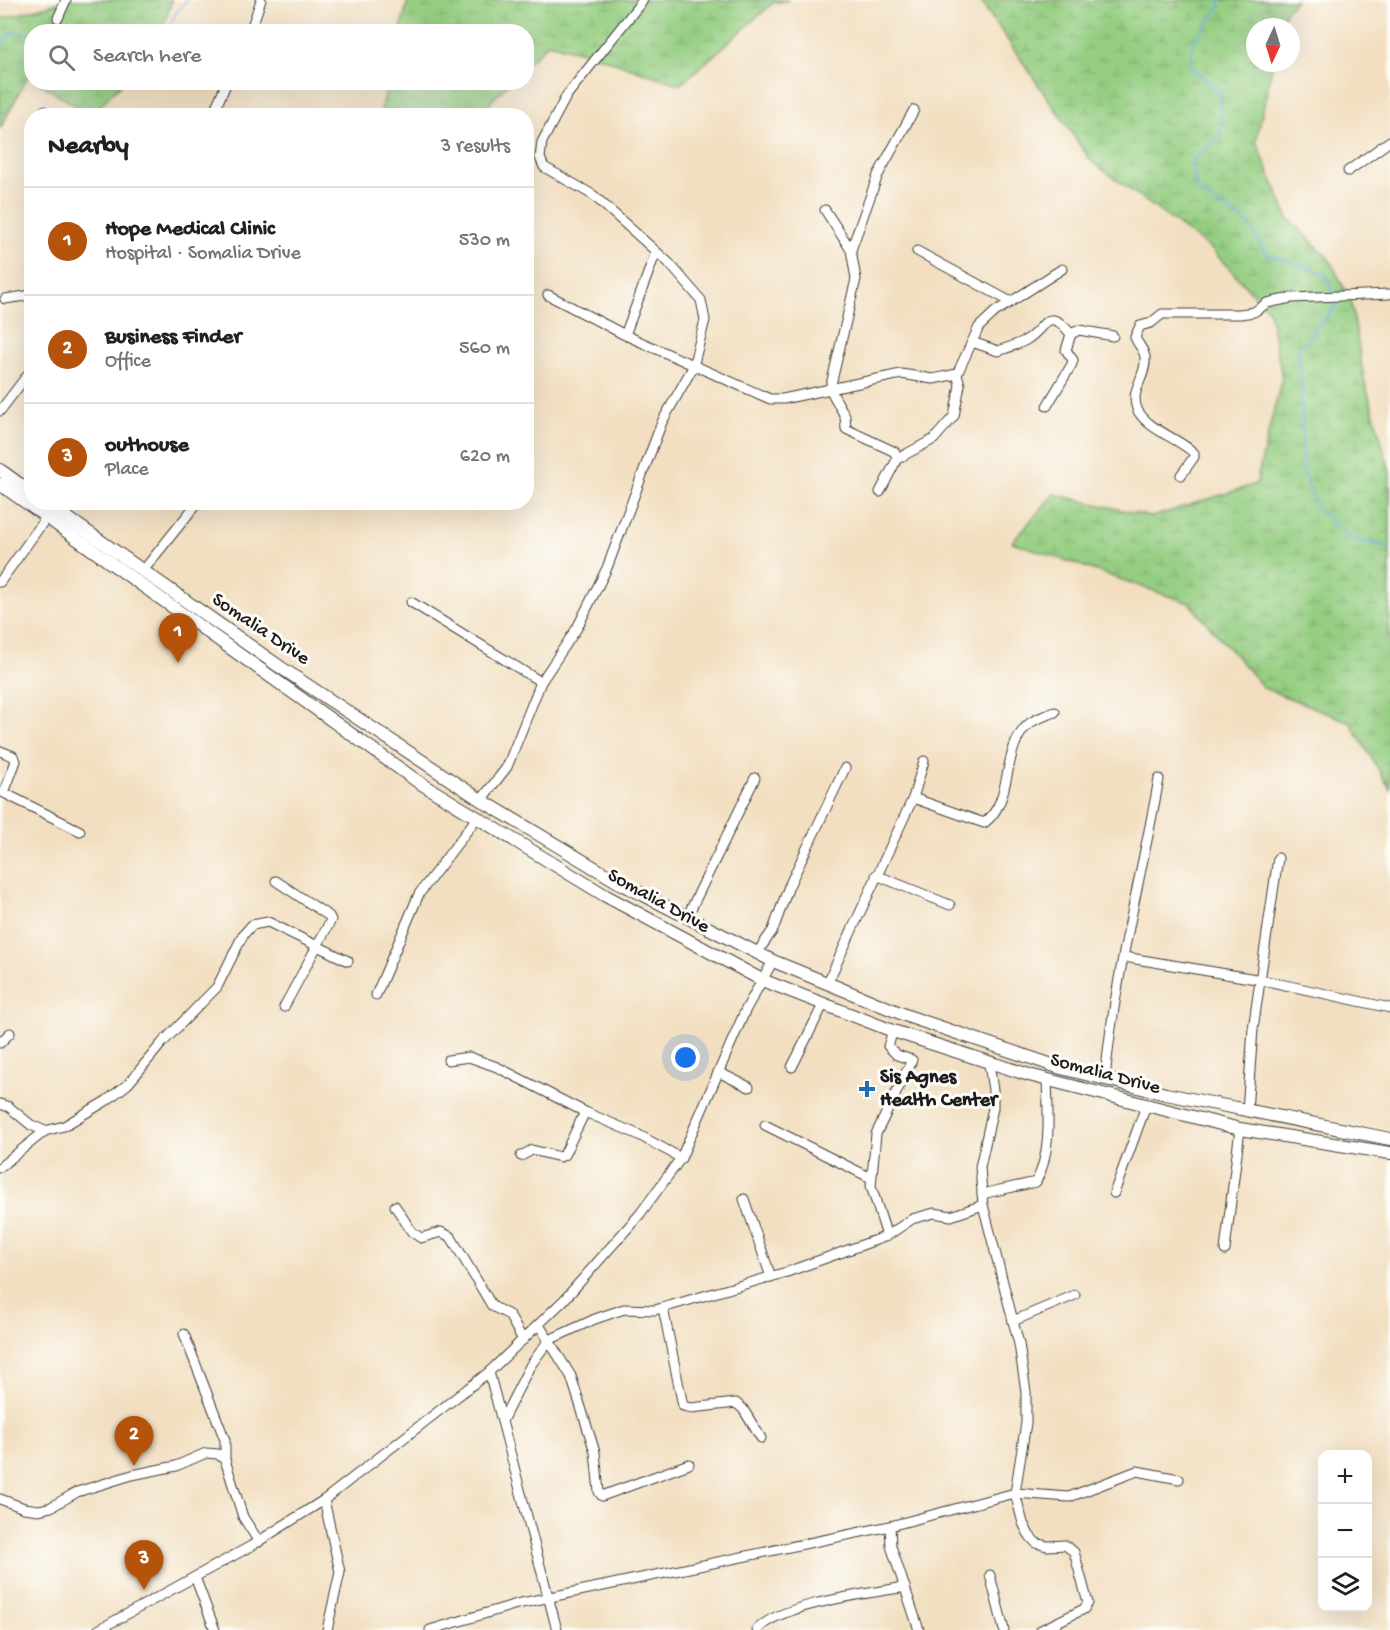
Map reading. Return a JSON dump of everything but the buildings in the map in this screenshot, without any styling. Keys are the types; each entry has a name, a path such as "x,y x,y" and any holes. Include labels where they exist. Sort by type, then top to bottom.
{"main road":[{"path":"0,470 24,487"},
{"name":"Somalia Drive","path":"0,483 24,501"},
{"name":"Somalia Drive","path":"35,510 338,726 476,819 606,896 762,980 893,1031 989,1064 1047,1080 1240,1129 1390,1153"},
{"name":"Somalia Drive","path":"56,510 279,667 481,800 620,883 773,962 1003,1050 1105,1080 1390,1139"}],"street":[{"path":"58,18 66,0"},
{"path":"253,24 261,0"},
{"path":"481,800 507,767 541,682 577,628 607,568 662,422 693,367 705,320 701,300 656,252 593,195 544,167 540,158 542,142 567,95 643,0"},
{"path":"216,108 223,90"},
{"path":"851,250 878,175 914,110"},
{"path":"1348,171 1390,141"},
{"path":"825,210 851,250 856,279 830,389 845,416 846,429 895,452 897,459"},
{"path":"917,251 1011,302"},
{"path":"625,335 656,252"},
{"path":"880,492 897,459 934,439 954,416 960,385 957,374 980,327 1011,302 1062,269"},
{"path":"548,294 625,335 693,367 770,399 783,399 901,374 933,379 957,374"},
{"path":"1181,475 1194,457 1194,453 1149,423 1138,410 1135,392 1145,357 1135,337 1137,328 1157,320 1162,314 1240,314 1254,312 1267,303 1291,298 1389,294"},
{"path":"6,299 24,296"},
{"path":"972,342 998,351 1028,339 1042,322 1051,320 1062,324 1071,334"},
{"path":"1047,406 1072,364 1073,360 1066,350 1071,334 1079,330 1113,336"},
{"path":"0,411 24,380"},
{"path":"142,572 192,510"},
{"path":"0,582 46,518"},
{"path":"411,602 541,682"},
{"path":"913,798 984,823 993,815 998,806 1014,751 1024,729 1031,722 1055,712"},
{"path":"0,751 13,756 16,761 5,789 7,796 80,831"},
{"path":"827,984 913,798 924,761"},
{"path":"758,953 772,930 789,885 844,768"},
{"path":"687,917 755,778"},
{"path":"1105,1080 1112,1019 1158,779"},
{"path":"376,994 419,894 476,819"},
{"path":"1247,1111 1253,1029 1262,980 1266,930 1278,858"},
{"path":"876,875 950,905"},
{"path":"276,881 329,916 330,923 284,1007"},
{"path":"0,1167 45,1131 64,1125 106,1101 128,1084 162,1043 217,987 243,935 252,925 268,922 348,961"},
{"path":"1124,957 1262,980 1390,1008"},
{"path":"99,1630 259,1542 324,1500 489,1372 539,1325 589,1274 665,1183 681,1158 718,1072 773,962"},
{"path":"792,1066 823,1005"},
{"path":"887,1236 871,1178 876,1134 885,1112 911,1065 909,1058 897,1055 888,1046 893,1031"},
{"path":"0,1043 10,1033"},
{"path":"448,1060 469,1057 489,1064 585,1112 638,1134 681,1158"},
{"path":"989,1064 993,1099 980,1167 983,1205 1013,1321 1026,1392 1026,1423 1015,1493 1029,1536 1036,1543 1047,1546 1065,1545 1074,1552 1088,1603 1084,1609 1041,1630"},
{"path":"718,1072 749,1087"},
{"path":"982,1194 1036,1182 1041,1173 1046,1144 1047,1080"},
{"path":"0,1104 9,1107 31,1125 45,1131"},
{"path":"1114,1193 1146,1106"},
{"path":"521,1156 532,1150 560,1157 564,1155 585,1112"},
{"path":"765,1125 871,1178"},
{"path":"1225,1250 1240,1129"},
{"path":"744,1199 771,1277"},
{"path":"502,1421 530,1366 549,1341 614,1312 663,1308 771,1277 850,1251 887,1236 912,1219 934,1213 951,1216 983,1205"},
{"path":"395,1206 412,1232 421,1238 441,1232 451,1237 492,1306 508,1315 522,1340"},
{"path":"1013,1321 1075,1295"},
{"path":"663,1308 683,1406 690,1408 736,1403 743,1409 761,1438"},
{"path":"539,1325 571,1376 595,1452 599,1492 602,1496 689,1464"},
{"path":"184,1334 225,1440 225,1460 243,1517 259,1542"},
{"path":"489,1372 556,1630"},
{"path":"0,1499 24,1508 39,1510 51,1507 77,1492 132,1475 176,1466 206,1454 218,1454 225,1460"},
{"path":"430,1630 518,1604 890,1526 1015,1493 1069,1497 1137,1471 1179,1479"},
{"path":"324,1500 340,1572 327,1630"},
{"path":"890,1526 891,1546 920,1630"},
{"path":"990,1575 1004,1630"},
{"path":"195,1577 215,1630"},
{"path":"757,1630 784,1614 807,1606 905,1587"}],"green space":[{"path":"69,0 172,0 164,24 24,24 24,84 0,129 0,19"},
{"path":"408,0 789,0 773,3 680,85 597,56 548,43 534,57 534,24 402,24"},
{"path":"980,0 1296,0 1285,12 1283,18 1246,18 1246,72 1271,72 1256,141 1288,218 1329,259 1351,301 1364,379 1390,471 1390,789 1350,722 1264,688 1189,603 1012,542 1054,494 1152,517 1256,484 1282,377 1269,311 1211,249 1091,161"},
{"path":"50,90 115,90 98,108 80,108"},
{"path":"386,90 502,90 491,101 489,108 382,108"}],"waterway":[{"path":"170,24 177,11 187,0"},
{"path":"1219,0 1221,5 1193,42 1190,67 1219,90 1221,134 1191,162 1198,191 1250,225 1265,253 1325,274 1333,293"},
{"path":"0,47 12,32 24,33"},
{"path":"1336,299 1338,304 1298,349 1301,368 1303,471 1317,509 1352,540 1390,547"}],"place":[{"name":"Hope Medical Clinic","path":"178,663"},
{"name":"Sis Agnes Health Center","path":"867,1089"},
{"name":"Business Finder","path":"134,1466"},
{"name":"outhouse","path":"144,1590"}]}
